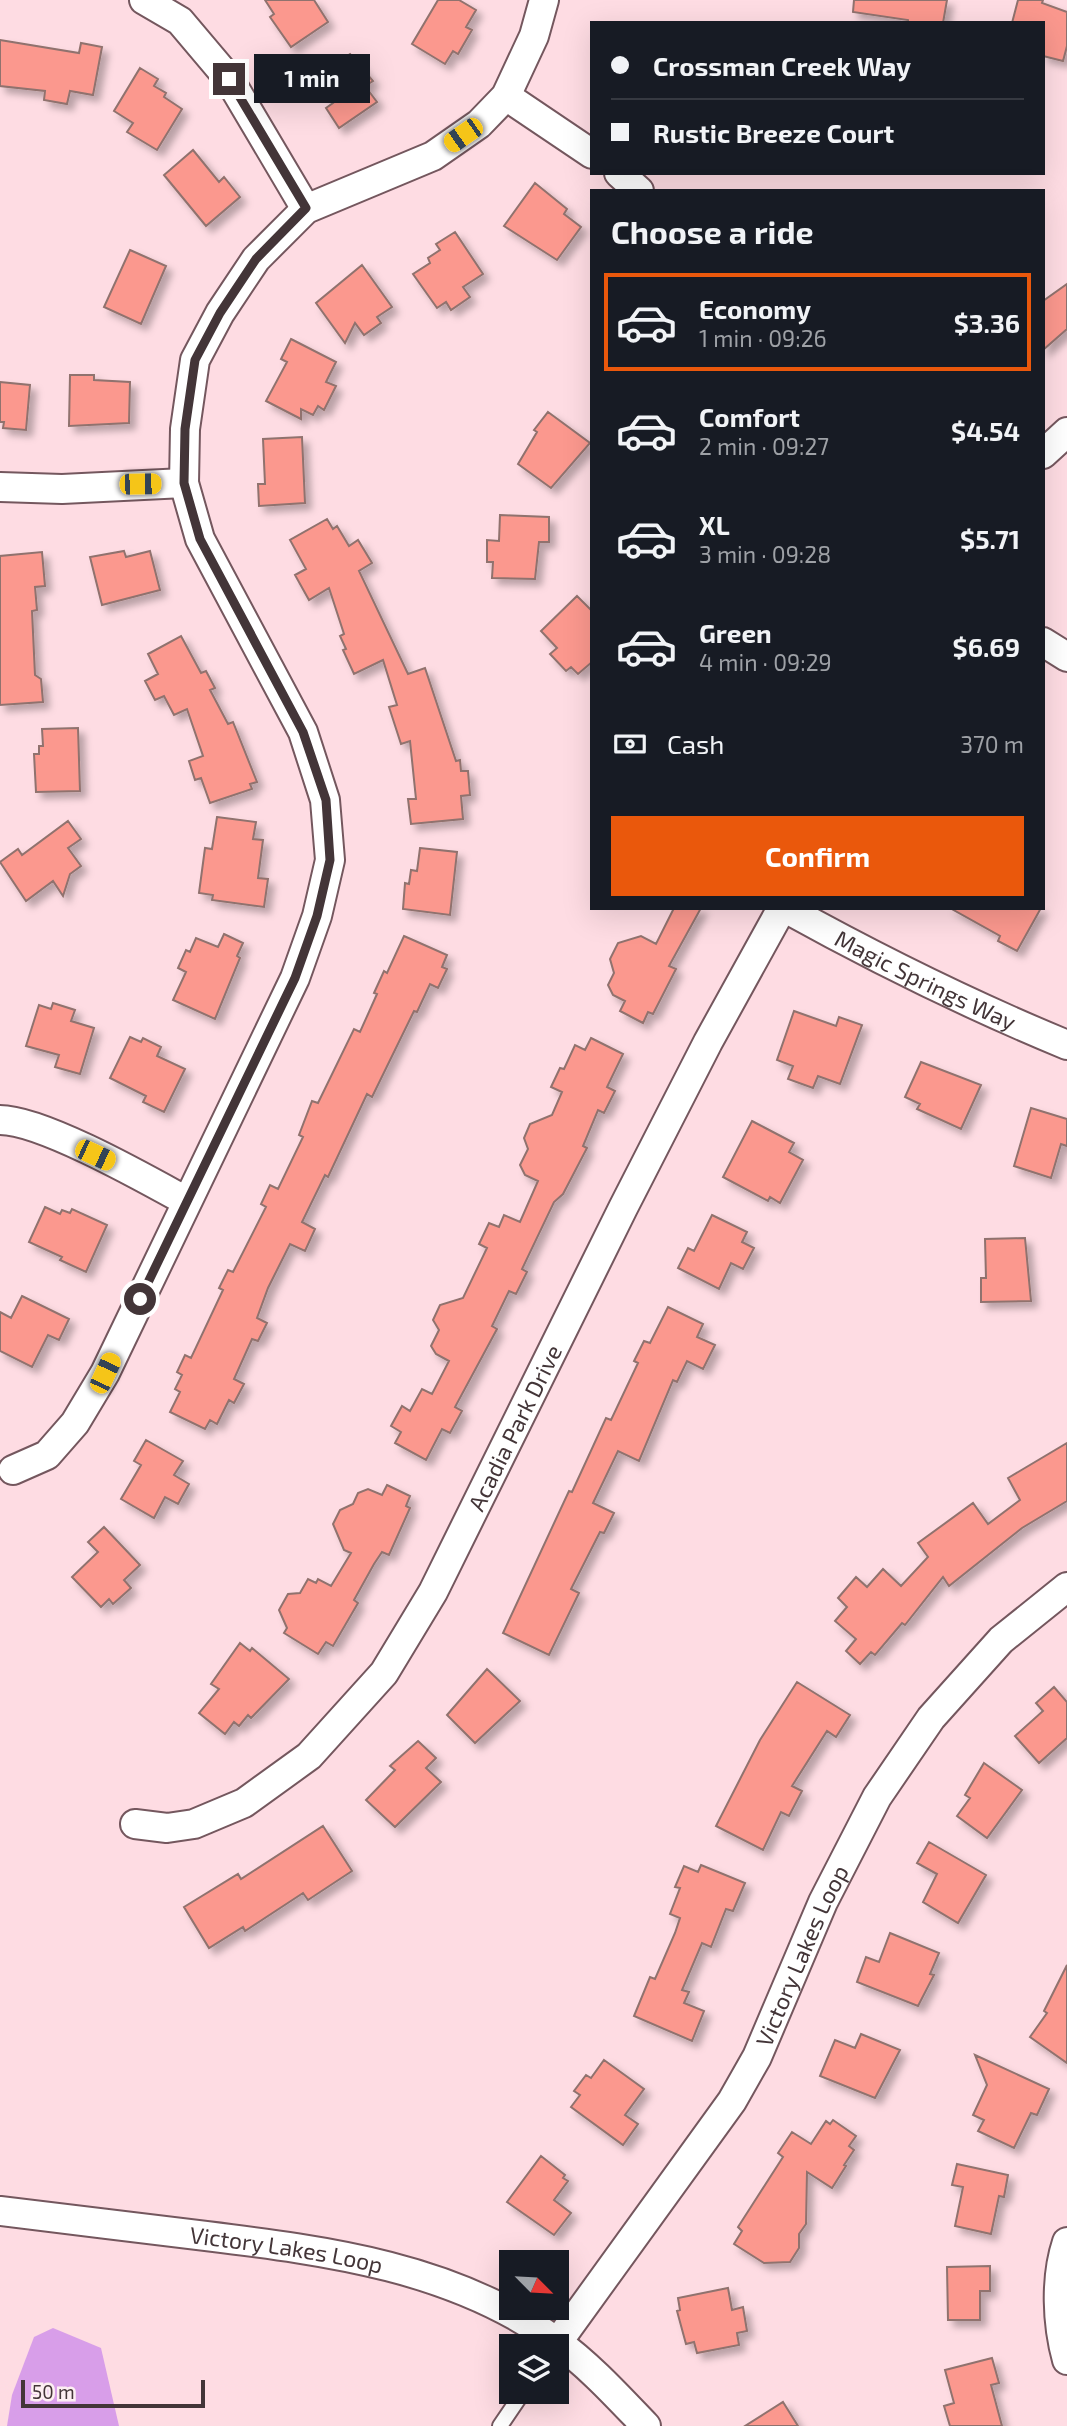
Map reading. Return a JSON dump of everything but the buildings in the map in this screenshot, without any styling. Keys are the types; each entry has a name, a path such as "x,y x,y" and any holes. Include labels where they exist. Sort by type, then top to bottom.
{"street":[{"path":"145,0 180,21 229,79 306,208"},
{"path":"13,1470 47,1455 75,1423 105,1373 186,1201 256,1064 295,978 317,916 330,860 326,800 303,732 200,539 184,483 185,429 195,360 220,313 256,259 306,208 433,156 479,124 506,96 534,36 544,0"},
{"path":"506,96 590,153"},
{"path":"621,175 637,189"},
{"path":"1045,452 1067,432"},
{"path":"0,487 62,489 184,483"},
{"path":"1045,643 1067,657"},
{"name":"Acadia Park Drive","path":"135,1824 167,1828 194,1824 244,1803 309,1756 384,1673 433,1592 647,1161 783,910"},
{"name":"Magic Springs Way","path":"788,910 858,949 1000,1017 1067,1045"},
{"path":"0,1120 11,1120 51,1134 139,1175 186,1201"},
{"name":"Victory Lakes Loop","path":"564,2334 732,2101 751,2068 823,1902 885,1786 931,1718 1001,1640 1067,1587"},
{"name":"Victory Lakes Loop","path":"0,2211 363,2258 421,2275 474,2295 538,2334"},
{"path":"1067,2242 1062,2255 1059,2331 1067,2360"},
{"name":"Victory Lakes Loop","path":"569,2355 601,2380 646,2426"}],"lane":[{"path":"500,2426 515,2404"}],"shaded area":[{"path":"53,2328 101,2348 119,2426 7,2426 12,2395 34,2337"}],"route":[{"path":"140,1299 186,1201 256,1064 295,978 317,916 330,860 326,800 303,732 200,539 184,483 185,429 195,360 220,313 256,259 306,208 229,79"}]}
